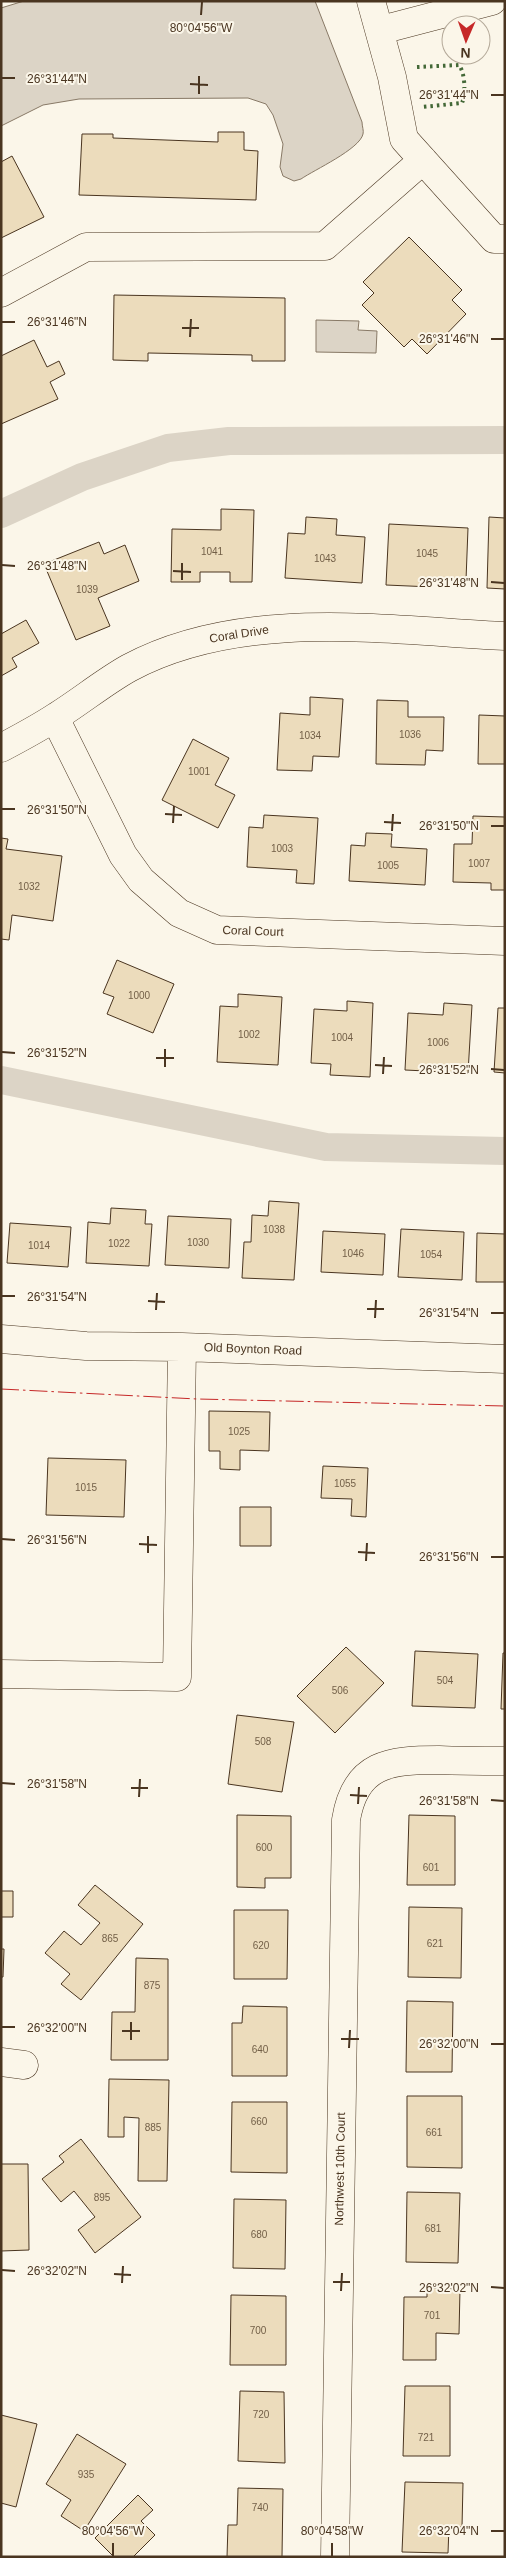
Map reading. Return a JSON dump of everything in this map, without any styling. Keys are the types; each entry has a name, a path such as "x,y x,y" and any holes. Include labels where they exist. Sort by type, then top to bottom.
{"street":[{"path":"372,1 404,139 494,239 505,239"},
{"path":"380,30 492,1"},
{"path":"1,293 86,247 325,246 423,160"},
{"name":"Coral Drive","path":"1,748 55,718 129,668 173,649 219,636 267,629 315,627 505,636"},
{"name":"Coral Court","path":"55,718 123,855 141,880 179,913 217,930 505,941"},
{"name":"Old Boynton Road","path":"1,1339 86,1346 182,1347 505,1359"},
{"path":"1,1674 177,1677 182,1347"},
{"name":"Northwest 10th Court","path":"335,2557 346,1820 349,1801 358,1784 371,1771 389,1763 408,1760 505,1761"}],"shaded area":[{"path":"24,1 315,1 362,122 363,134 354,146 336,159 294,181 283,176 280,167 283,144 273,115 266,104 248,98 79,99 43,105 1,126 1,8"},
{"path":"316,320 359,321 358,330 377,331 376,353 316,352"}],"building":[{"path":"218,132 244,132 244,150 258,151 256,200 79,195 82,134 113,134 113,138 218,142"},
{"path":"12,156 44,217 1,238 1,162"},
{"path":"409,237 462,290 452,300 466,314 427,354 412,339 404,347 362,305 374,293 363,282"},
{"path":"114,295 285,298 285,361 252,361 252,355 148,353 148,361 113,360"},
{"path":"34,340 47,367 59,361 65,374 50,382 58,399 1,424 1,356"},
{"path":"221,509 254,510 252,582 230,582 230,572 200,572 200,582 171,582 172,529 221,530"},
{"path":"306,517 337,519 336,535 365,537 362,583 285,578 288,533 305,534"},
{"path":"489,517 505,518 505,589 487,588"},
{"path":"389,524 468,528 466,580 432,579 432,587 386,585"},
{"path":"99,542 104,554 125,545 139,581 98,598 110,626 76,640 44,564"},
{"path":"26,620 39,643 12,658 17,667 1,676 1,634"},
{"path":"310,697 343,699 339,757 313,756 312,771 277,770 280,713 310,715"},
{"path":"377,700 408,701 408,717 444,717 443,751 426,750 425,765 376,764"},
{"path":"479,715 505,716 505,764 478,764"},
{"path":"193,739 229,758 215,785 235,795 218,828 162,800"},
{"path":"264,815 318,818 314,884 296,883 297,870 247,867 249,827 263,828"},
{"path":"473,816 505,817 505,890 491,890 491,883 453,882 454,844 472,844"},
{"path":"366,833 392,834 391,847 427,849 425,885 349,881 351,845 365,846"},
{"path":"1,838 8,839 6,849 62,856 53,921 12,915 9,940 1,939"},
{"path":"117,960 174,984 153,1033 107,1014 114,997 103,993"},
{"path":"238,994 282,997 278,1065 217,1062 220,1006 238,1007"},
{"path":"347,1001 373,1003 370,1077 330,1075 331,1064 311,1063 314,1009 347,1011"},
{"path":"444,1003 472,1005 468,1073 405,1070 408,1013 443,1015"},
{"path":"498,1008 505,1008 505,1073 494,1072"},
{"path":"269,1201 299,1203 294,1280 242,1278 244,1242 251,1242 252,1215 268,1216"},
{"path":"111,1208 146,1210 145,1224 152,1224 149,1266 86,1263 88,1222 110,1224"},
{"path":"168,1216 231,1219 229,1268 165,1265"},
{"path":"10,1223 71,1227 68,1267 7,1263"},
{"path":"401,1229 464,1232 462,1280 398,1277"},
{"path":"323,1231 385,1234 383,1275 321,1272"},
{"path":"477,1233 505,1234 505,1282 476,1282"},
{"path":"209,1411 270,1412 269,1451 240,1450 240,1470 220,1469 220,1451 209,1451"},
{"path":"48,1458 126,1460 124,1517 46,1515"},
{"path":"323,1466 368,1468 366,1517 351,1516 352,1499 321,1498"},
{"path":"240,1507 271,1507 271,1546 240,1546"},
{"path":"346,1647 384,1683 335,1733 297,1696"},
{"path":"415,1651 478,1654 475,1708 412,1706"},
{"path":"503,1653 505,1653 505,1709 501,1709"},
{"path":"237,1715 294,1722 282,1792 228,1784"},
{"path":"237,1815 291,1816 291,1878 265,1878 265,1888 237,1887"},
{"path":"409,1815 455,1816 455,1885 407,1885"},
{"path":"95,1885 143,1924 81,2000 61,1984 70,1974 45,1953 64,1931 81,1945 100,1923 78,1905"},
{"path":"1,1891 13,1891 13,1917 1,1917"},
{"path":"409,1907 462,1908 461,1978 408,1977"},
{"path":"234,1910 288,1910 287,1979 234,1979"},
{"path":"1,1949 4,1949 3,1977 1,1977"},
{"path":"136,1958 168,1959 168,2060 111,2060 112,2012 135,2012"},
{"path":"407,2001 453,2002 452,2072 406,2072"},
{"path":"243,2006 287,2007 287,2076 232,2076 232,2023 242,2023"},
{"path":"109,2079 169,2080 167,2181 138,2181 139,2118 124,2117 124,2137 108,2137"},
{"path":"407,2096 462,2096 462,2168 407,2167"},
{"path":"232,2102 287,2102 287,2173 231,2172"},
{"path":"81,2139 141,2217 95,2253 78,2230 95,2217 74,2191 61,2202 42,2179 64,2162 59,2156"},
{"path":"1,2164 28,2164 29,2250 1,2251"},
{"path":"407,2192 460,2193 458,2263 406,2262"},
{"path":"234,2199 286,2200 285,2269 233,2268"},
{"path":"427,2288 460,2289 459,2334 436,2333 436,2360 403,2360 404,2297 427,2297"},
{"path":"231,2295 286,2296 286,2365 230,2365"},
{"path":"405,2386 450,2386 450,2456 403,2456"},
{"path":"240,2391 284,2392 285,2463 238,2461"},
{"path":"1,2415 37,2424 16,2507 1,2503"},
{"path":"77,2434 126,2464 84,2531 61,2516 71,2500 46,2484"},
{"path":"405,2482 463,2483 462,2527 449,2527 448,2553 402,2552"},
{"path":"238,2488 283,2489 282,2557 227,2557 228,2525 237,2525"},
{"path":"138,2495 153,2510 141,2521 155,2535 133,2557 114,2557 95,2538"}],"waterway":[{"path":"1,514 82,477 168,448 229,441 505,440"},
{"path":"1,1080 326,1147 505,1151"}],"hedge":[{"path":"417,67 459,65 464,78 462,103 422,107"}],"power":[{"path":"1,1389 197,1399 505,1406"}]}
